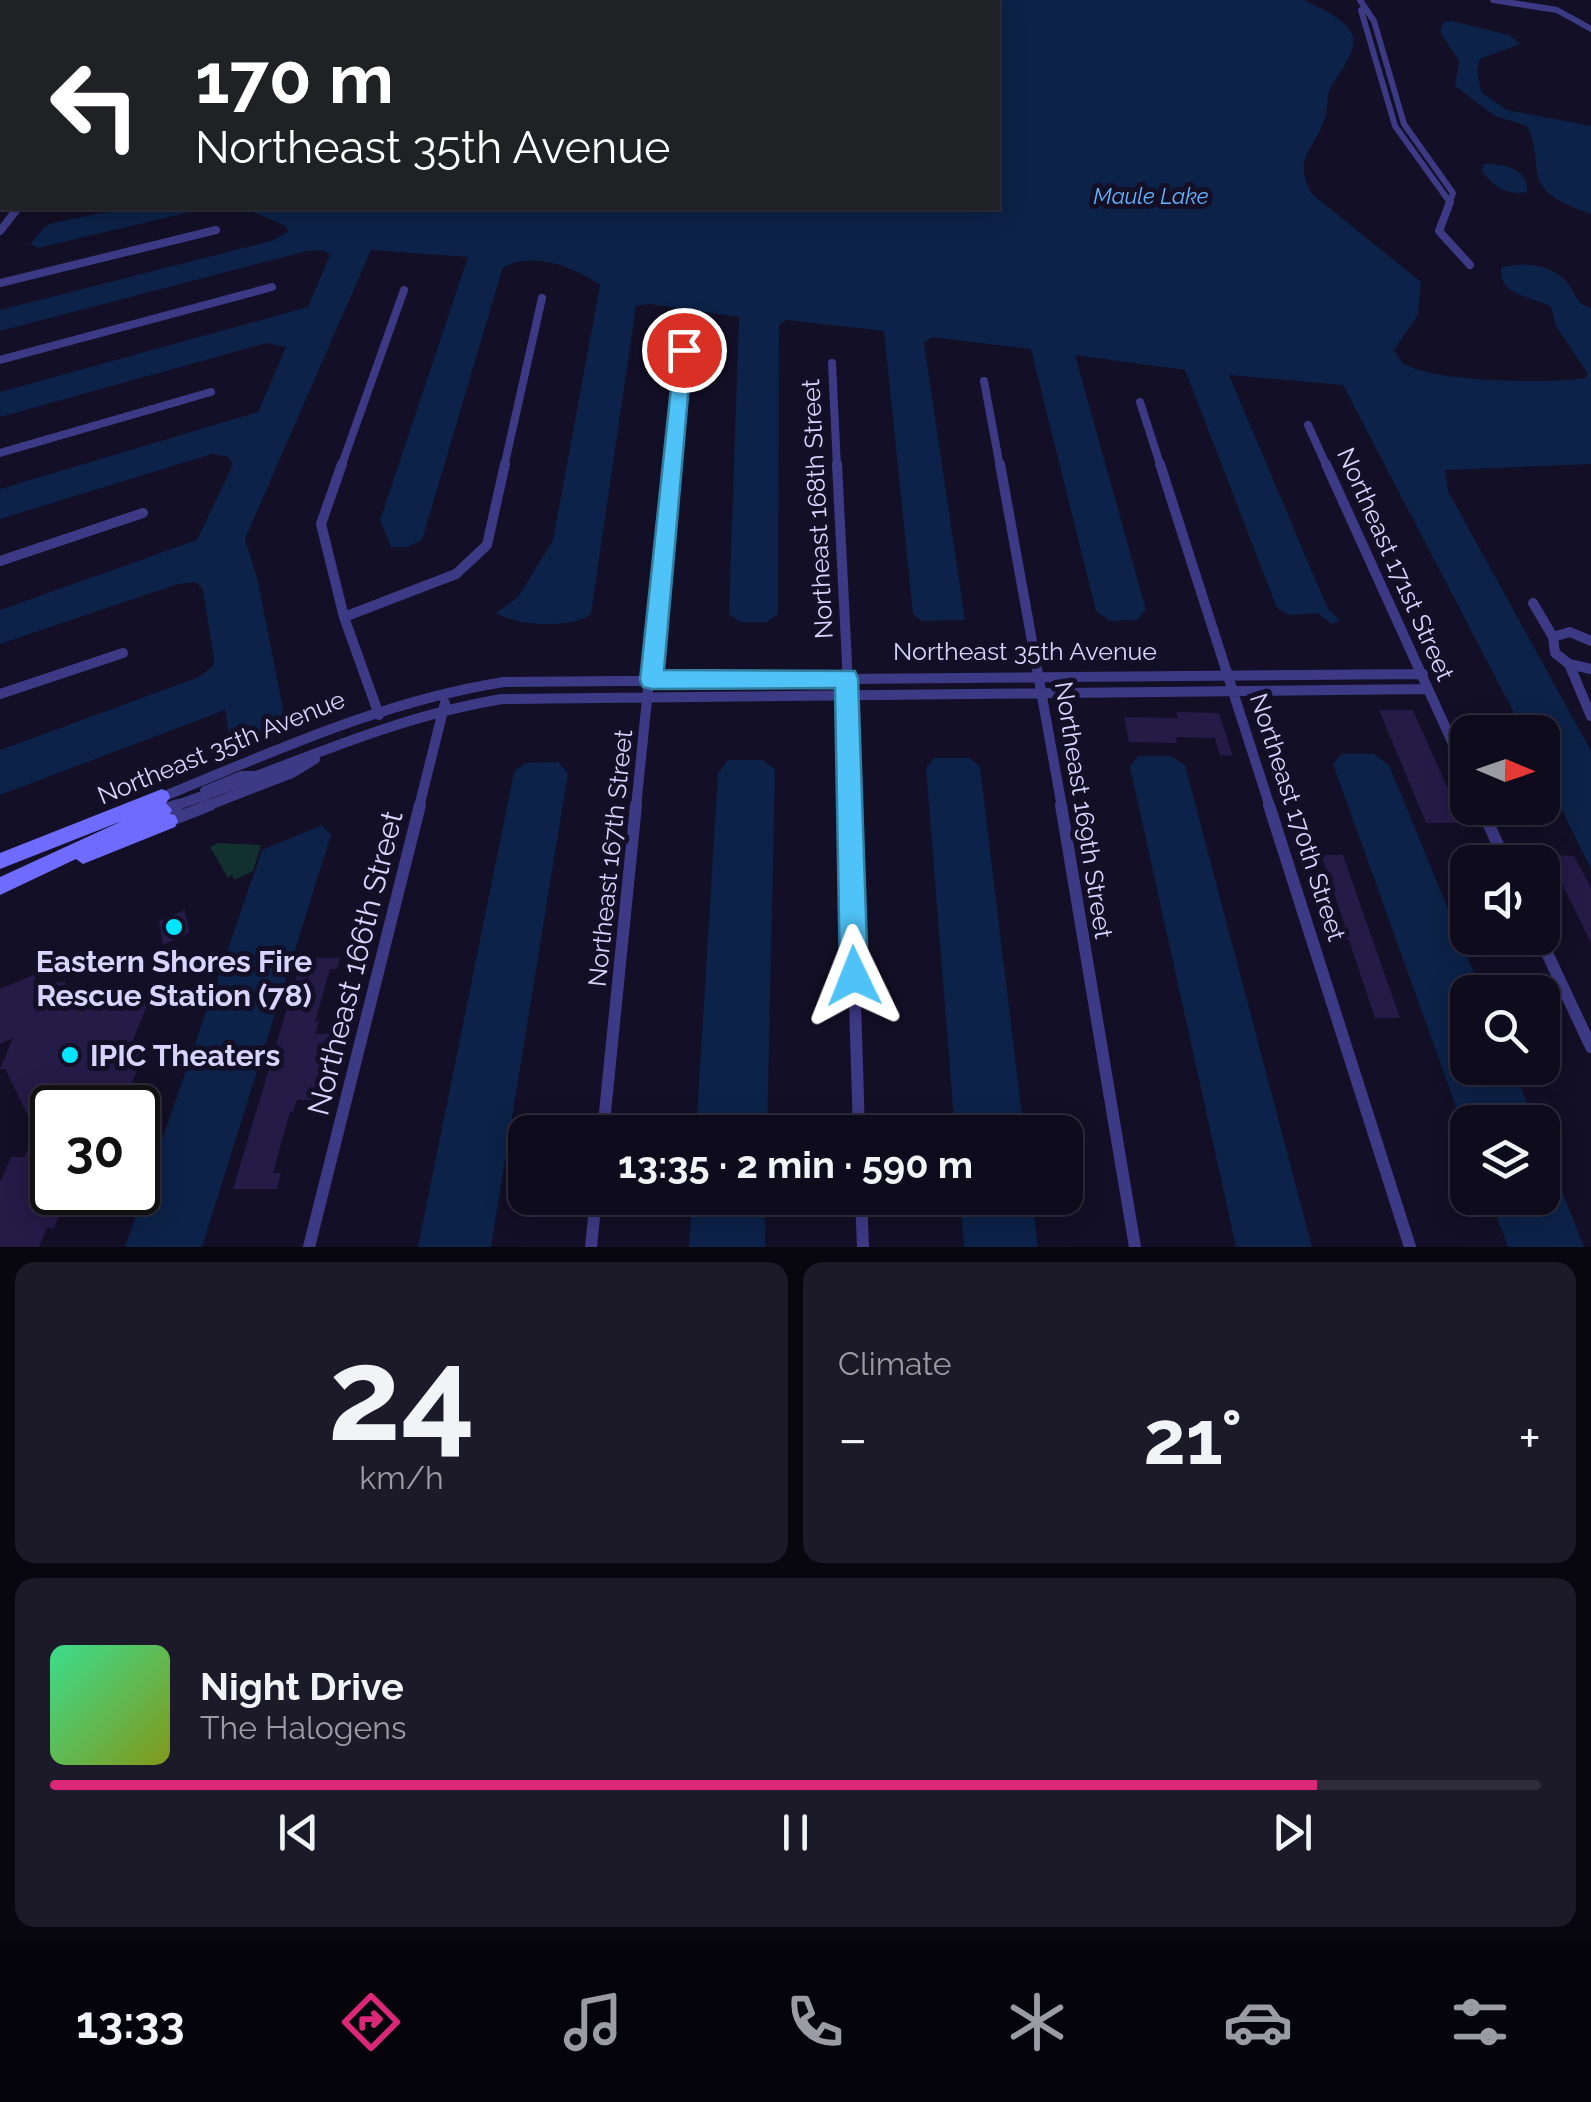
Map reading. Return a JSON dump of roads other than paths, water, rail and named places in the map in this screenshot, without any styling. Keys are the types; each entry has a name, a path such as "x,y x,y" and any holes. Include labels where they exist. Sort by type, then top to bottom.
{"street":[{"path":"1357,0 1366,18 1395,126 1449,200 1439,230 1470,265"},
{"path":"1492,0 1553,8 1574,16 1591,29"},
{"path":"0,231 16,210"},
{"path":"0,283 216,230"},
{"path":"0,360 272,288"},
{"path":"383,727 344,617 321,524 404,290"},
{"path":"344,617 456,574 487,545 542,298"},
{"name":"Northeast 167th Street","path":"605,1115 684,350"},
{"name":"Northeast 168th Street","path":"832,363 858,1115"},
{"name":"Northeast 169th Street","path":"984,381 1039,676 1134,1247"},
{"path":"0,453 211,392"},
{"name":"Northeast 170th Street","path":"1140,402 1410,1247"},
{"name":"Northeast 171st Street","path":"1308,425 1450,738"},
{"path":"0,561 143,513"},
{"path":"1533,603 1553,637 1556,653 1580,667 1591,682"},
{"path":"1553,637 1570,632 1591,641"},
{"path":"0,694 123,653"},
{"path":"1580,667 1591,716"},
{"name":"Northeast 35th Avenue","path":"0,886 41,868 64,864 165,810 378,712 445,692 526,681 1422,674"},
{"name":"Northeast 35th Avenue","path":"165,810 383,727 445,708 512,698 1428,690"},
{"name":"Northeast 166th Street","path":"308,1247 445,708 445,692"},
{"name":"Northeast 35th Avenue","path":"0,861 292,773 328,750"},
{"path":"1548,955 1591,1046"},
{"path":"591,1247 594,1215"},
{"path":"862,1215 863,1247"}],"water":[{"name":"Maule Lake","path":"1000,0 1304,0 1325,10 1350,31 1353,43 1329,90 1325,117 1307,154 1306,181 1312,194 1421,282 1418,315 1394,350 1402,362 1416,369 1463,378 1585,378 1588,374 1556,326 1551,307 1511,290 1501,268 1525,264 1551,270 1568,283 1581,303 1591,308 1591,464 1445,470 1448,491 1591,751 1591,869 1560,806 1560,715 1515,715 1343,385 1229,375 1318,586 1329,610 1340,620 1332,624 1317,613 1289,615 1277,608 1185,370 1075,355 1146,610 1136,620 1110,621 1096,611 1031,349 932,337 924,343 965,620 922,621 913,614 884,331 786,320 779,325 778,614 767,622 740,622 729,614 739,317 650,304 636,306 591,614 558,624 529,623 496,613 518,597 553,540 600,285 553,263 515,262 503,267 422,540 407,547 391,547 380,520 468,257 371,250 245,539 258,581 286,724 249,747 231,746 225,710 0,795 0,750 199,677 213,666 214,659 203,590 196,582 178,584 0,644 0,610 197,540 233,464 228,457 212,454 0,519 0,489 258,412 286,347 267,343 0,417 0,392 308,307 330,255 323,250 307,251 0,331 0,310 271,241 288,232 286,226 248,210 1000,210"},
{"path":"1443,22 1509,35 1520,44 1480,59 1477,70 1481,92 1507,110 1591,126 1591,214 1558,200 1544,188 1527,126 1495,116 1455,86 1459,61 1440,32"},
{"path":"1484,164 1519,173 1527,192 1514,193 1496,186 1482,171"},
{"path":"121,210 199,210 38,248 31,244 52,223"},
{"path":"1341,754 1374,754 1389,765 1450,914 1450,955 1467,955 1475,975 1450,975 1450,1085 1520,1085 1528,1105 1456,1105 1333,764"},
{"path":"1138,756 1171,756 1185,765 1312,1247 1236,1247 1130,767"},
{"path":"934,758 970,758 980,767 1022,1115 954,1115 926,768"},
{"path":"728,760 763,760 775,770 767,1115 697,1115 718,773"},
{"path":"558,762 568,773 512,1115 508,1115 508,1142 491,1247 418,1247 514,772 525,763"},
{"path":"322,825 331,835 202,1247 125,1247 136,1215 160,1215 160,1146 262,850"},
{"path":"1560,1186 1584,1247 1508,1247 1496,1215 1560,1215"},
{"path":"691,1215 765,1215 765,1247 689,1247"},
{"path":"961,1215 1034,1215 1038,1247 964,1247"}],"place":[{"name":"Eastern Shores Fire Rescue Station (78)","path":"174,927"},
{"name":"IPIC Theaters","path":"70,1055"}]}
